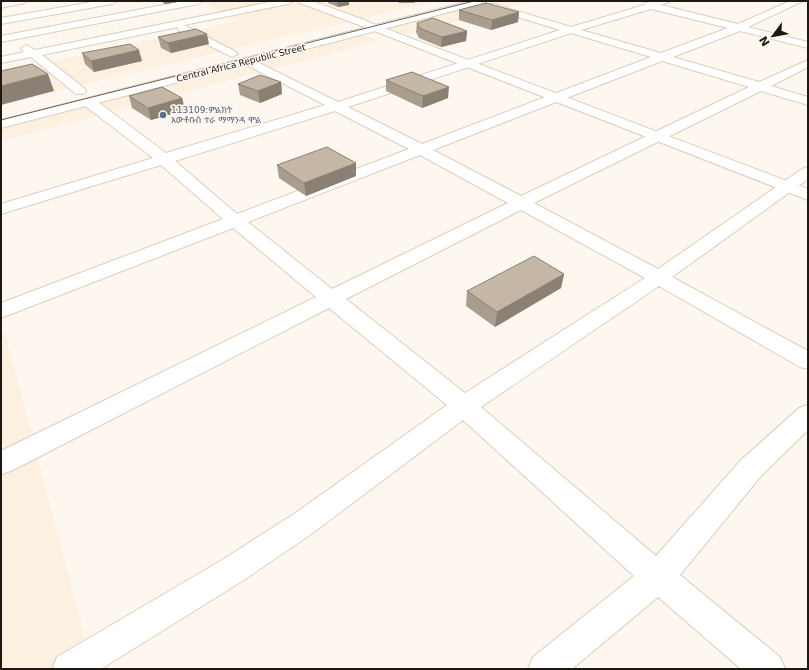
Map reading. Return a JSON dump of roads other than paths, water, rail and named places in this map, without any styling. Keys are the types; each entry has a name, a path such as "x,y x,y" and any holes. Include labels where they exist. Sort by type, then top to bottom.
{"street":[{"path":"1,4 21,1"},
{"path":"1,21 112,1"},
{"path":"6,38 198,1"},
{"path":"1,60 288,1"},
{"path":"304,1 797,191"},
{"name":"Central Africa Republic Street","path":"148,74 239,58 369,26 453,1"},
{"path":"632,1 808,45"},
{"path":"1,209 337,106 466,63 666,1"},
{"path":"1,311 738,28 798,1"},
{"path":"479,2 808,101"},
{"name":"Central Africa Republic Street","path":"1,124 85,94 369,26 479,2"},
{"path":"138,4 239,58 337,106 660,277 808,361"},
{"path":"1,28 6,38 32,54 85,94 164,159 235,221 464,406 658,577 768,669"},
{"path":"1,463 332,299 521,203 808,63"},
{"name":"Central Africa Republic Street","path":"1,111 61,96 85,94"},
{"path":"69,669 233,570 304,523 464,406 660,277 797,191 808,172"},
{"path":"545,669 658,577 751,468 808,415"}],"tram line":[{"path":"1,120 474,1"}],"place":[{"name":"113109:ምልክት አውቶቡስ ተራ ማማንዳ ሞል","path":"163,115"}]}
